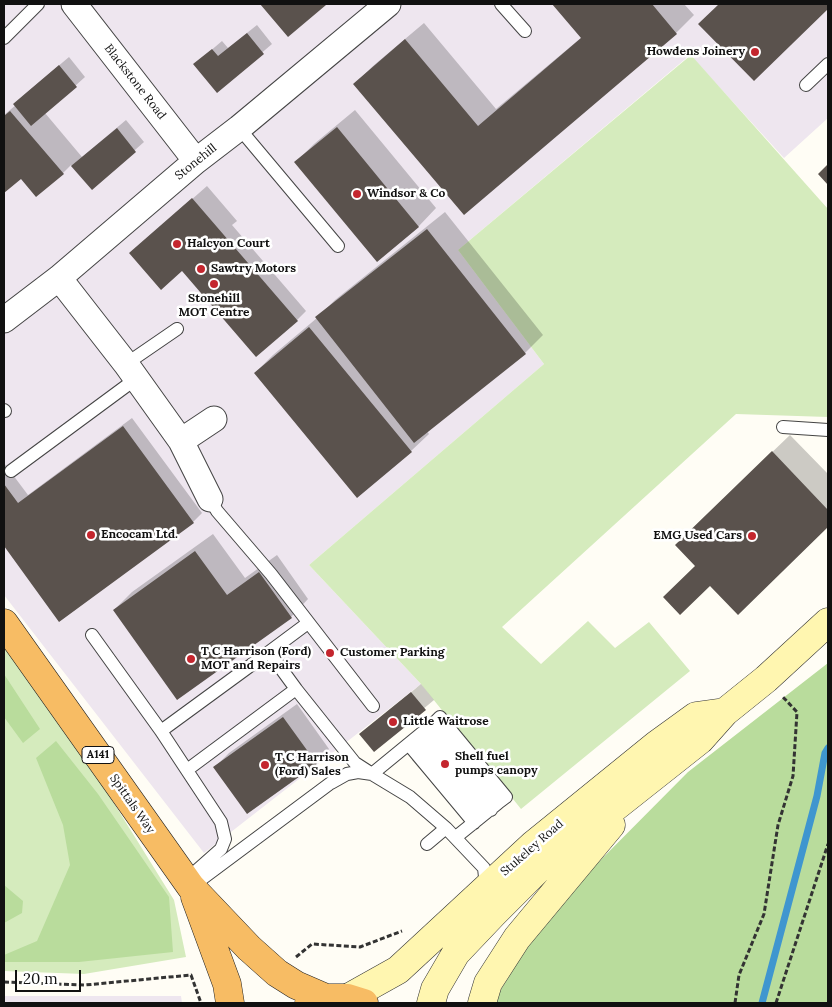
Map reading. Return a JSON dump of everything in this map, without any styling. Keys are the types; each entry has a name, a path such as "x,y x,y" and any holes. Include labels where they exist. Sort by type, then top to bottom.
{"highway":[{"name":"Spittals Way","path":"4,623 189,883 249,948 277,973 296,986 336,1001"},
{"name":"Spittals Way","path":"189,883 226,984 230,1003"}],"main road":[{"name":"Stukeley Road","path":"431,1003 435,989 456,953 542,865 700,740 725,712 766,679 828,622"},
{"name":"Stukeley Road","path":"336,1001 398,970 534,844 696,716 725,712"},
{"path":"482,1003 488,983 517,938 649,779"}],"street":[{"name":"Blackstone Road","path":"74,4 196,161"},
{"name":"Stonehill","path":"4,320 59,278 196,161 239,128 388,4"},
{"path":"59,278 132,371 181,441 210,499"},
{"path":"181,441 214,419"}],"lane":[{"path":"4,38 38,4"},
{"path":"501,4 525,32"},
{"path":"806,85 828,64"},
{"path":"239,128 338,246"},
{"path":"10,471 132,371 177,329"},
{"path":"783,428 828,430"},
{"path":"210,499 217,511 271,574 372,706"},
{"path":"161,732 308,623"},
{"path":"92,635 161,732 221,822 226,839 221,849 189,883"},
{"path":"269,652 355,763 410,797 456,837 484,868 486,889"},
{"path":"186,770 296,689"},
{"path":"331,783 347,774 358,772 372,774 421,735 440,717 506,796 456,837"},
{"path":"421,735 486,813"},
{"path":"421,735 486,813"},
{"path":"189,883 331,783 355,763"},
{"path":"427,844 446,828"}],"path":[{"path":"735,1003 739,975 764,914 778,825 793,776 797,712 778,692"},
{"path":"776,1003 828,847"},
{"path":"312,944 360,947 404,930"},
{"path":"4,982 85,985 192,975 201,1003"}],"shaded area":[{"path":"4,4 828,4 828,118 784,158 690,55 458,250 544,364 309,565 421,684 204,853 4,595"},
{"path":"4,996 181,996 182,1003 4,1003"}],"green space":[{"path":"691,55 828,209 828,417 736,414 502,627 541,664 588,621 615,648 649,622 690,671 521,809 421,684 309,565 544,364 458,250"},
{"path":"4,637 89,763 174,900 186,957 84,974 4,971"},
{"path":"828,663 828,1003 494,1003 548,913 688,772"},
{"path":"4,674 40,729 23,743 4,717"},
{"path":"56,741 98,794 169,897 173,952 79,962 4,962 4,955 37,941 70,865 63,825 36,758"},
{"path":"4,885 23,901 22,913 4,923"}],"building":[{"path":"260,4 325,4 326,5 288,37"},
{"path":"552,4 652,4 677,34 464,215 353,84 405,39 478,126 581,38"},
{"name":"Howdens Joinery","path":"719,4 828,4 828,9 754,81 698,24"},
{"path":"247,33 264,54 217,93 193,64 212,49 218,56"},
{"path":"59,65 77,87 31,126 13,104"},
{"path":"10,111 64,174 36,197 21,179 4,193 4,116"},
{"name":"Windsor & Co","path":"337,127 419,227 377,262 294,162"},
{"path":"117,128 136,152 92,190 71,166"},
{"path":"828,164 828,185 818,174"},
{"path":"192,198 298,321 256,357 182,271 161,290 129,253"},
{"path":"427,229 526,354 414,443 315,317"},
{"path":"309,327 412,452 357,498 254,373"},
{"name":"Encocam Ltd.","path":"123,426 194,523 59,622 4,546 4,484 18,503"},
{"name":"EMG Used Cars","path":"772,451 828,510 828,527 738,615 710,586 680,615 663,597 695,566 675,545"},
{"name":"T C Harrison (Ford) MOT and Repairs","path":"195,551 227,595 259,572 292,618 177,700 113,610"},
{"name":"Little Waitrose","path":"411,692 426,710 374,752 359,734"},
{"name":"T C Harrison (Ford) Sales","path":"283,717 317,764 247,814 213,767"}],"waterway":[{"path":"762,1003 817,796 825,753 828,748"}],"place":[{"name":"Howdens Joinery","path":"755,52"},
{"name":"Windsor & Co","path":"357,194"},
{"name":"Halcyon Court","path":"177,244"},
{"name":"Sawtry Motors","path":"201,269"},
{"name":"Stonehill MOT Centre","path":"214,284"},
{"name":"Encocam Ltd.","path":"91,535"},
{"name":"EMG Used Cars","path":"752,536"},
{"name":"Customer Parking","path":"330,653"},
{"name":"T C Harrison (Ford) MOT and Repairs","path":"191,659"},
{"name":"Little Waitrose","path":"393,722"},
{"name":"Shell fuel pumps canopy","path":"445,764"},
{"name":"T C Harrison (Ford) Sales","path":"265,765"}]}
